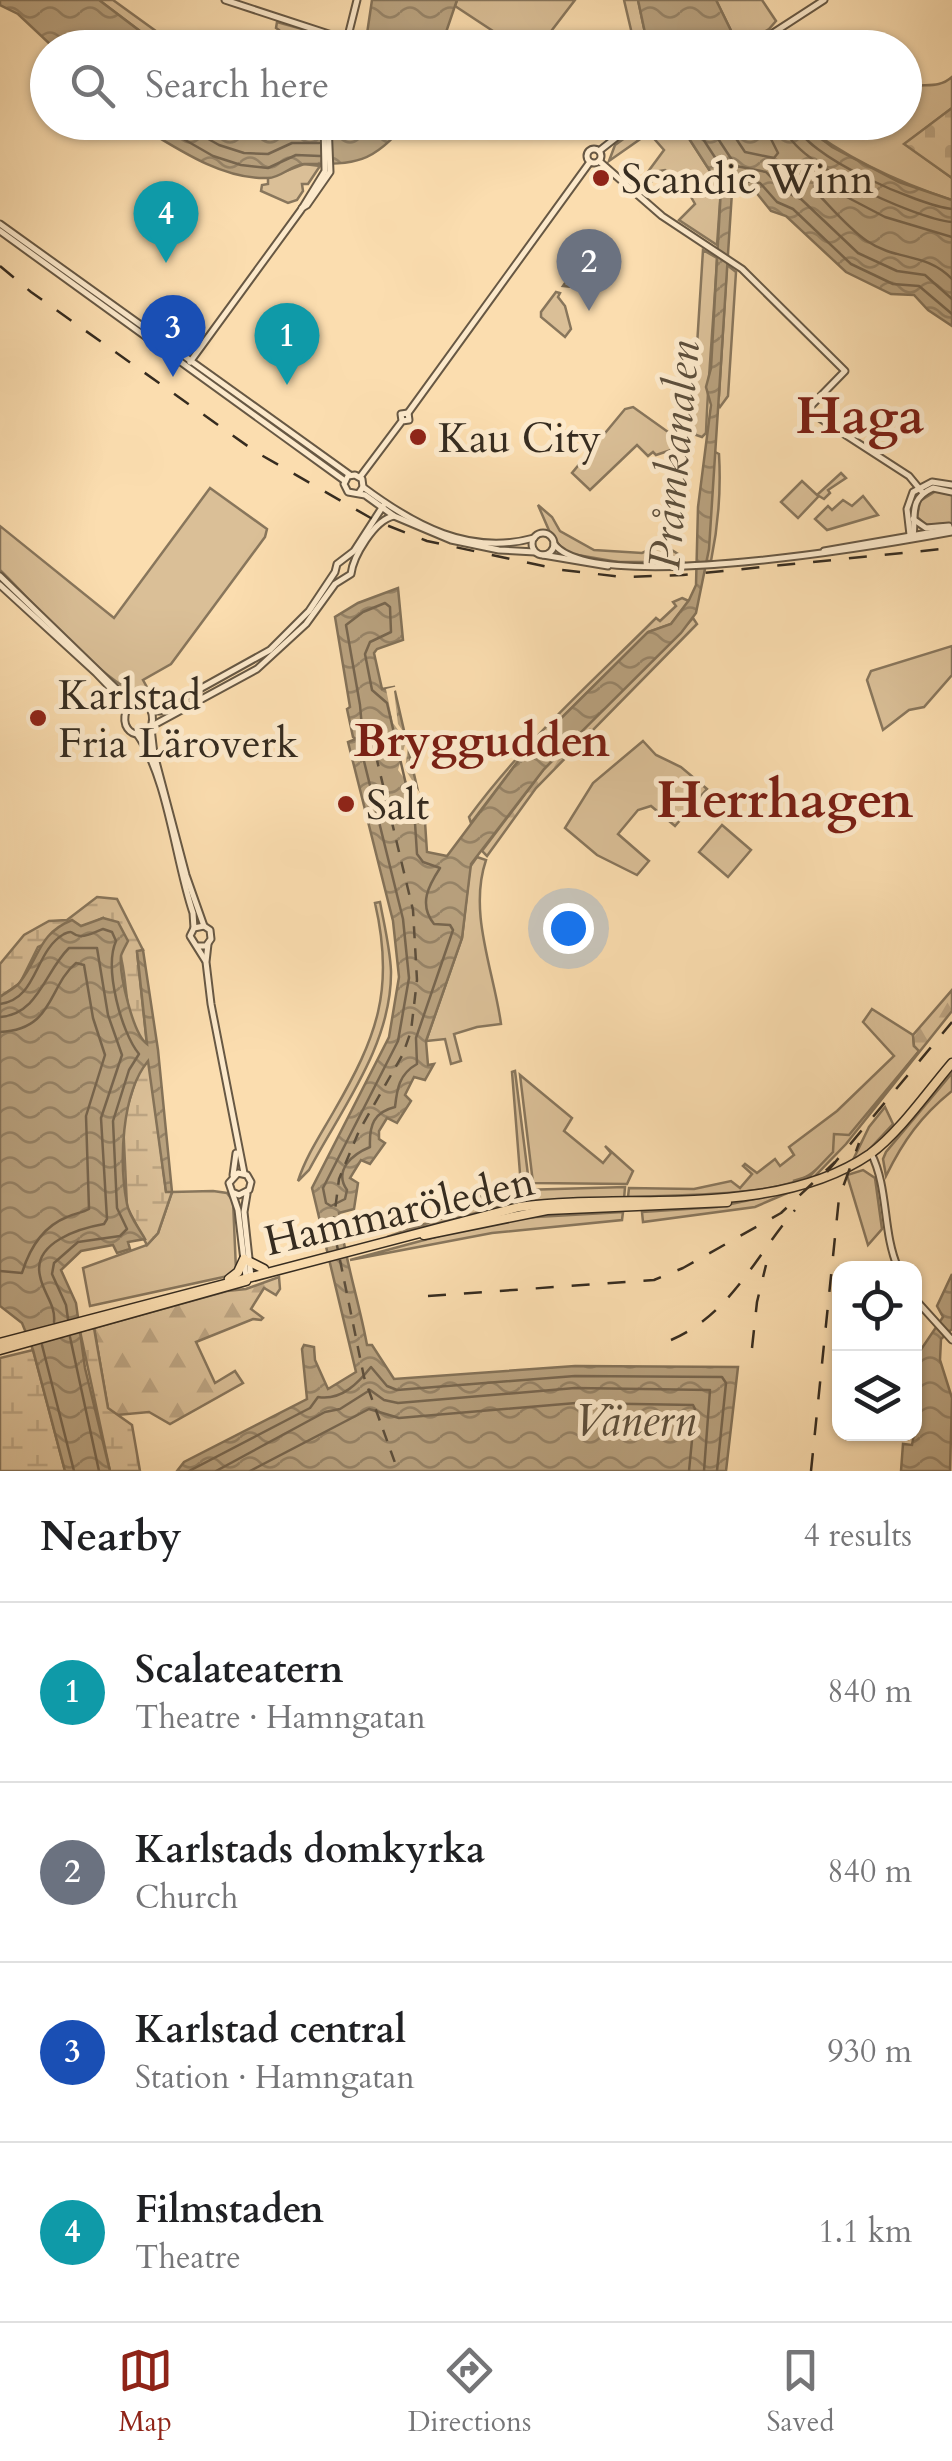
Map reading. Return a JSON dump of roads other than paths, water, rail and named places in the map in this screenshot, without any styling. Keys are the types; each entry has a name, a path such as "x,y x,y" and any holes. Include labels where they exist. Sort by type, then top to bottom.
{"main road":[{"name":"Hammaröleden","path":"0,1346 294,1266 519,1214 724,1203 813,1185 846,1173 873,1155 952,1066"},
{"name":"Hammaröleden","path":"351,1252 476,1216 540,1204 697,1200 749,1194 835,1174 873,1155"},
{"path":"476,1216 510,1206 518,1197"},
{"path":"224,1282 246,1261 262,1270 274,1269"},
{"name":"Hammaröleden","path":"96,1319 294,1266"}],"street":[{"path":"224,0 305,30"},
{"path":"349,30 357,0"},
{"path":"778,30 824,0"},
{"path":"190,362 328,167 327,140"},
{"path":"590,162 588,152 599,151 613,140"},
{"path":"598,161 599,151"},
{"path":"361,490 360,477 402,421 409,420 408,413 590,162 598,161 651,208 732,262 845,371 807,410 909,476 921,490"},
{"path":"0,228 348,478 360,477"},
{"path":"348,478 348,492 361,490 394,516 461,542 535,552 597,566 677,566 807,555 952,529"},
{"path":"901,536 907,526 908,502 921,490 952,489"},
{"path":"912,536 914,504 921,490"},
{"path":"383,506 478,543 500,546 544,533 569,556 620,565"},
{"path":"136,734 257,669 306,624 342,578 351,574 348,562 383,506"},
{"path":"0,576 127,699 152,711 270,650 298,624 337,564 348,562 384,520 394,516"},
{"path":"913,519 926,528 952,529"},
{"path":"907,526 912,536"},
{"path":"807,555 912,536"},
{"path":"534,538 535,552"},
{"path":"543,555 554,544"},
{"path":"335,572 342,578"},
{"path":"0,585 114,692 126,712 127,728 148,751 193,912 191,939 206,962"},
{"path":"126,712 141,705 165,706"},
{"path":"152,711 154,754 186,875 204,926 211,933 206,962 237,1150 251,1182 244,1212 246,1261"},
{"path":"194,928 204,926"},
{"path":"198,946 208,944"},
{"path":"237,1150 228,1184 238,1210 249,1278"},
{"path":"873,1155 880,1171 887,1240 895,1261"},
{"path":"233,1175 244,1173"},
{"path":"232,1192 248,1192"},
{"path":"922,1308 952,1340"}],"water":[{"path":"0,0 99,0 139,30 35,30 18,14 0,5"},
{"path":"372,0 457,0 447,30 368,30"},
{"path":"638,0 716,0 731,30 644,30"},
{"path":"163,140 391,140 361,159 299,165 268,178 234,174"},
{"name":"Vänern","path":"690,140 823,140 899,182 952,200 952,326 914,295 891,294 846,272 786,216 771,211 755,191 732,192 709,549 696,613 681,633 544,769 471,864 462,938 426,1041 428,1065 434,1064 425,1080 414,1077 405,1095 411,1101 397,1123 387,1118 379,1131 379,1139 385,1143 370,1164 361,1160 350,1178 358,1183 354,1209 339,1213 367,1345 372,1345 394,1379 575,1366 738,1367 726,1471 177,1471 184,1462 307,1399 304,1345 314,1347 315,1360 328,1389 356,1372 312,1188 389,1037 399,977 393,921 348,742 356,739 347,709 350,707 335,617 358,603 398,588 403,640 374,653 382,689 394,687 425,822 427,852 447,856 519,760 648,632 671,624 696,585 698,507 711,405 706,387 711,368 721,188"},
{"path":"103,918 118,922 128,941 121,956 125,989 132,1017 147,1044 137,951 143,950 172,1192 166,1192 148,1061 132,1092 123,1149 128,1208 145,1239 128,1242 130,1249 117,1253 113,1245 81,1251 61,1270 76,1303 85,1368 110,1471 65,1471 33,1350 22,1323 0,1306 0,997 20,982 52,932 72,920 81,926"},
{"path":"952,1274 952,1329 941,1339 940,1360 952,1398 950,1471 901,1471 903,1444 922,1441 922,1348 943,1317 937,1306"}],"railway":[{"path":"0,266 256,452 376,521 427,541 562,570 623,577 683,575 952,548"},
{"path":"827,1172 952,1022"},
{"path":"811,1471 839,1198 859,1143"},
{"path":"428,1296 654,1280 781,1213 835,1162"},
{"path":"671,1340 692,1329 726,1300 795,1210"},
{"path":"752,1348 766,1265"}],"place":[{"name":"Scandic Winn","path":"601,178"},
{"name":"Filmstaden","path":"166,263"},
{"name":"Karlstads domkyrka","path":"589,311"},
{"name":"Karlstad central","path":"173,377"},
{"name":"Scalateatern","path":"287,385"},
{"name":"Kau City","path":"418,437"},
{"name":"Karlstad Fria Läroverk","path":"38,718"},
{"name":"Salt","path":"346,804"}],"district":[{"name":"Haga","path":"860,415"},
{"name":"Bryggudden","path":"482,740"},
{"name":"Herrhagen","path":"785,799"}],"water label":[{"name":"Pråmkanalen","path":"673,455"}]}
